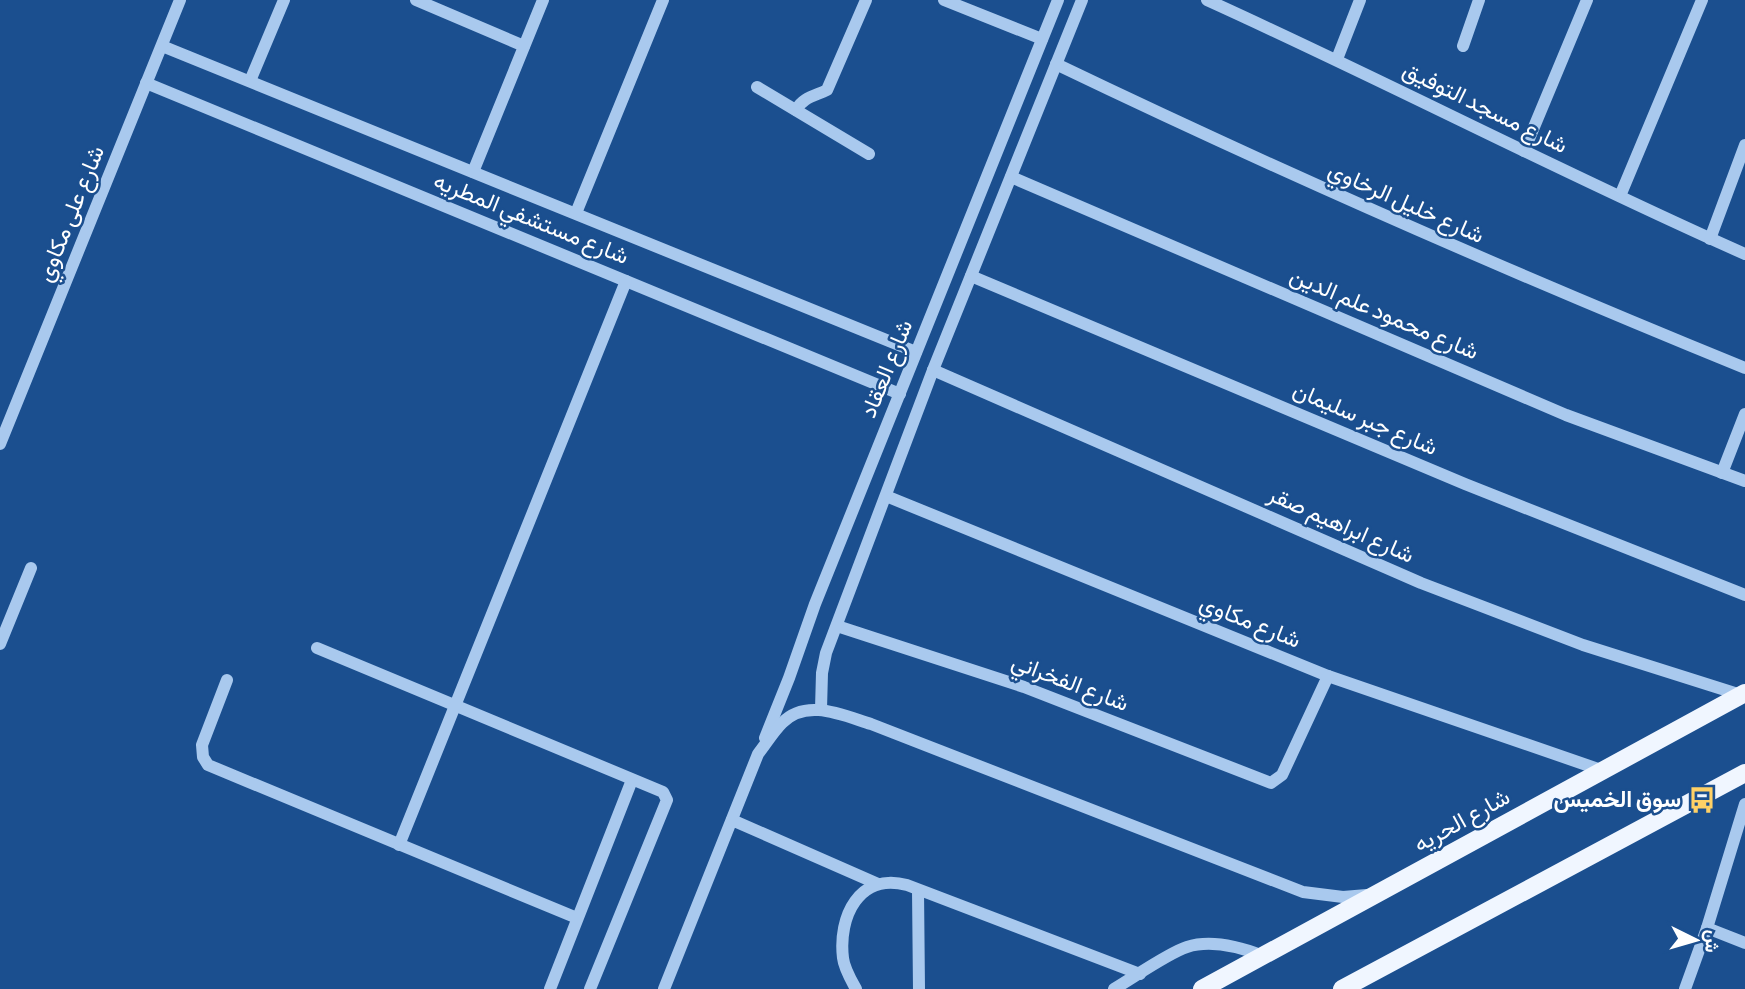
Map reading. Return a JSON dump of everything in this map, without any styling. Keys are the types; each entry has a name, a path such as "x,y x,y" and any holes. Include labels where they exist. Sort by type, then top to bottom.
{"main road":[{"name":"شارع الحريه","path":"1202,989 1743,694"},
{"path":"1356,986 1745,773"}],"street":[{"name":"شارع على مكاوي","path":"0,444 180,0"},
{"path":"250,80 284,0"},
{"path":"416,0 446,6 524,46"},
{"path":"473,172 543,0"},
{"path":"576,213 663,0"},
{"path":"796,110 809,96 827,90 866,0"},
{"path":"944,0 1042,39"},
{"name":"شارع العقاد","path":"758,754 789,678 814,604 1058,0"},
{"name":"شارع العقاد","path":"821,709 822,673 826,653 933,370 1082,0"},
{"name":"شارع مسجد التوفيق","path":"1207,0 1337,59 1524,151 1745,254"},
{"path":"1337,59 1360,0"},
{"path":"1463,46 1479,0"},
{"path":"1524,151 1587,0"},
{"path":"1620,196 1702,0"},
{"name":"شارع مستشفي المطريه","path":"162,46 916,352"},
{"name":"شارع خليل الرخاوي","path":"1056,64 1327,191 1745,368"},
{"name":"شارع مستشفي المطريه","path":"146,83 900,394"},
{"path":"757,87 869,154"},
{"path":"1710,239 1745,145"},
{"name":"شارع محمود علم الدين","path":"1011,177 1566,415 1745,481"},
{"name":"شارع جبر سليمان","path":"971,276 1465,484 1745,595"},
{"path":"399,845 626,281"},
{"name":"شارع ابراهيم صقر","path":"933,370 1421,583 1583,645 1743,694"},
{"path":"1722,473 1745,414"},
{"name":"شارع مكاوي","path":"886,496 1328,677 1605,771"},
{"path":"0,644 5,619 31,568"},
{"name":"شارع الفخراني","path":"837,626 1024,687 1271,783 1282,775 1328,677"},
{"path":"317,648 663,792 667,800 590,989"},
{"path":"227,680 202,745 203,757 208,765 576,918"},
{"path":"664,989 758,754 782,722 797,712 821,709 871,724 1303,892 1343,897 1384,891"},
{"path":"550,989 632,780"},
{"path":"1685,989 1707,928 1745,804"},
{"path":"733,820 878,884 897,883 918,890 1140,974"},
{"path":"856,989 843,960 847,918 858,896 878,884"},
{"path":"918,890 919,989"},
{"path":"1707,928 1745,943"},
{"path":"1114,989 1186,947 1234,946 1264,956"}],"place":[{"name":"سوق الخميس","path":"1702,800"}]}
